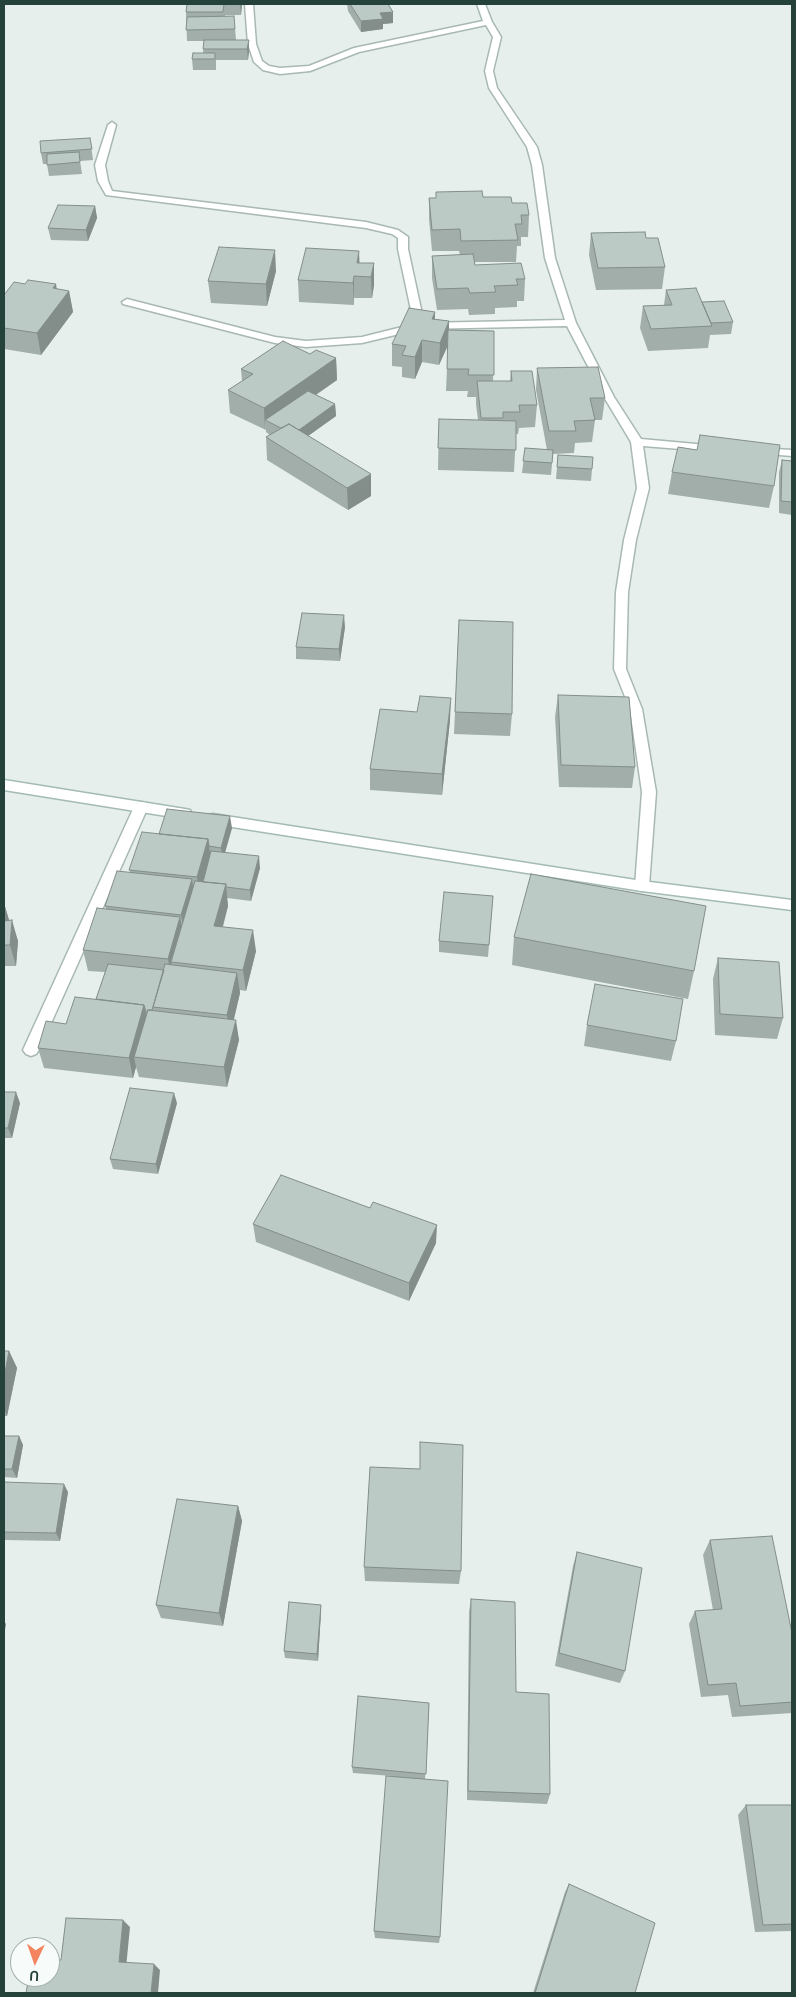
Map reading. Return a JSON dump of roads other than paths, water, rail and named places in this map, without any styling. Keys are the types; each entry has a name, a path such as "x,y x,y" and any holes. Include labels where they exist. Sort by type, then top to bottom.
{"street":[{"path":"249,4 252,44 258,62 266,68 280,71 310,68 357,50 488,22"},
{"path":"481,4 488,22 497,37 489,71 493,88 532,147 537,165 550,258 571,323 609,397 637,442 643,488 630,540 622,592 620,669 636,709 649,792 642,886"},
{"path":"112,125 100,165 103,181 109,193 366,225 395,232 404,237 403,249 420,326"},
{"path":"127,302 275,340 306,344 332,344 362,340 420,326 571,323"},
{"path":"637,442 792,453"},
{"path":"4,785 642,886 792,906"},
{"path":"31,1050 141,807"}]}
